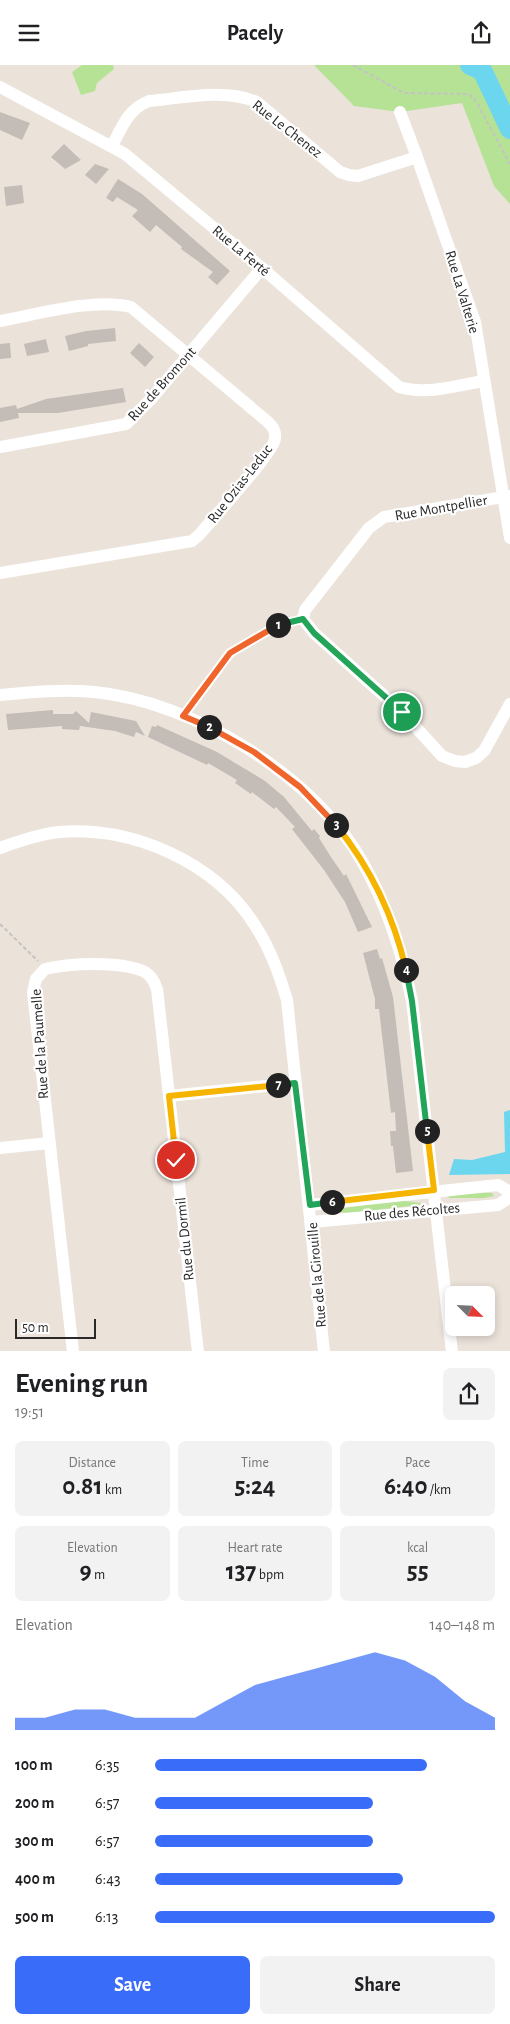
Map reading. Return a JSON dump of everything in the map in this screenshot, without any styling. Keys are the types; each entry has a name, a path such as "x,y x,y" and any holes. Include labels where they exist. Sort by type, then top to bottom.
{"street":[{"name":"Rue La Ferté","path":"0,87 125,154 262,267 400,387 414,391 426,391 483,381"},
{"name":"Rue Le Chenez","path":"112,146 129,114 140,105 149,101 228,94 242,95 257,101 340,172 348,175 358,176 417,157"},
{"name":"Rue La Valterie","path":"400,112 475,322 483,381 507,496 510,538"},
{"name":"Rue de Bromont","path":"0,447 126,424 137,415 189,355 262,267"},
{"name":"Rue Ozias-Leduc","path":"0,321 97,304 119,304 131,307 268,422 274,428 275,438 266,456 192,541 0,573"},
{"name":"Rue Montpellier","path":"303,619 305,610 369,528 384,517 507,496"},
{"path":"303,619 310,630 402,712 442,755 465,762 476,758 484,751 510,704"},
{"path":"0,695 54,691 96,692 147,703 208,726 254,752 300,787 337,826 363,861 385,906 402,954 412,1001 452,1351"},
{"name":"Rue de la Girouille","path":"0,848 25,839 59,832 99,833 134,840 166,850 205,873 234,897 256,926 275,963 287,1000 312,1222 324,1351"},
{"name":"Rue de la Paumelle","path":"73,1351 33,991 36,979 45,969 90,964 123,967 143,972 152,979 157,989 169,1096"},
{"path":"169,1096 295,1083"},
{"name":"Rue du Dormil","path":"169,1096 198,1351"},
{"path":"0,1148 49,1143"},
{"name":"Rue des Récoltes","path":"310,1205 434,1190 498,1185 510,1192"},
{"name":"Rue des Récoltes","path":"312,1222 498,1205 510,1197"}],"path":[{"path":"353,65 404,93 469,94 476,101 510,165"},
{"path":"183,716 230,653 283,622 303,619"},
{"path":"0,925 45,969"}],"green space":[{"path":"82,65 113,65 114,69 97,83 95,91 81,95 72,72"},
{"path":"314,65 510,65 510,204 494,186 462,103 400,112 354,106"},
{"path":"469,1192 492,1193 494,1196 484,1198 449,1198 448,1195"},
{"path":"397,1200 421,1203 419,1205 350,1213 325,1211"}],"water":[{"path":"510,1110 510,1174 449,1175 454,1159 472,1160 505,1152 504,1112"}],"building":[{"path":"0,112 30,123 22,140 0,130"},
{"path":"64,144 81,160 65,169 51,157"},
{"path":"95,164 109,169 96,184 85,175"},
{"path":"118,179 142,194 230,271 217,285 208,277 213,272 181,249 182,247 156,225 150,232 132,216 138,210 117,197 113,202 106,198"},
{"path":"22,185 24,203 6,206 4,187"},
{"path":"115,328 116,341 88,344 88,346 69,351 65,336 86,331"},
{"path":"46,339 49,352 27,356 24,344"},
{"path":"10,343 11,358 0,359 0,344"},
{"path":"139,343 154,357 145,367 130,353"},
{"path":"123,388 126,402 58,413 18,413 19,418 0,422 0,408 16,405 17,409 46,399"},
{"path":"53,710 53,714 73,714 76,711 89,723 91,712 136,721 145,736 136,732 134,737 115,731 80,726 79,730 62,729 62,726 8,730 6,714"},
{"path":"157,725 217,752 265,781 284,797 312,831 314,829 320,836 319,838 344,876 346,874 372,927 358,932 345,902 324,870 292,829 295,827 276,807 274,809 252,792 251,794 235,783 237,780 208,763 207,765 148,737 152,726 156,727"},
{"path":"377,949 380,959 382,958 393,997 413,1171 396,1173 393,1146 391,1146 390,1131 396,1131 395,1112 391,1113 379,1009 375,1009 375,999 363,953"}],"waterway":[{"path":"470,65 482,70 510,129"}],"route":[{"path":"176,1160 169,1096 295,1083 310,1205 434,1190 412,1001 402,954 385,906 363,861 337,826 300,787 254,752 208,726 183,716 230,653 283,622 303,619 306,626 402,712"}]}
